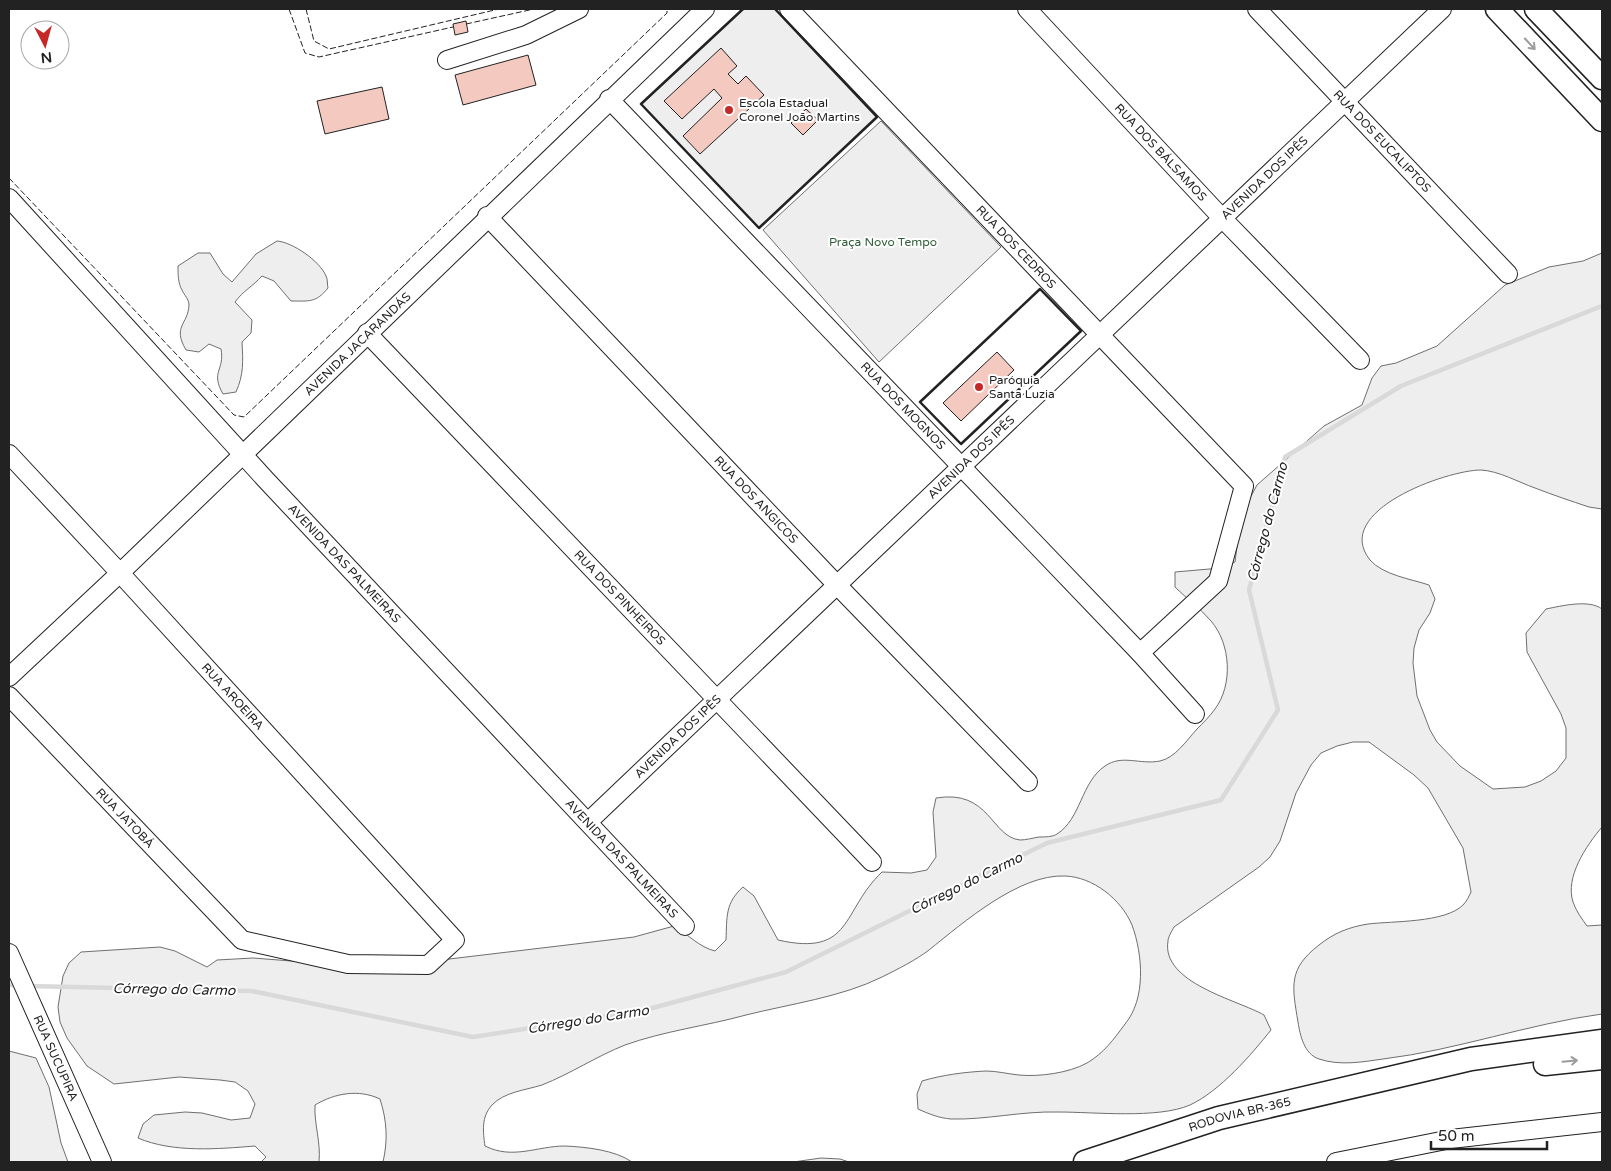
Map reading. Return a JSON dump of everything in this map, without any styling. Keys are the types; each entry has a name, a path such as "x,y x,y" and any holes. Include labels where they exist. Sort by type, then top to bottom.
{"main road":[{"path":"1497,9 1602,120"},
{"path":"1536,9 1602,78"},
{"name":"RODOVIA BR-365","path":"1084,1162 1219,1118 1471,1059 1602,1041"},
{"name":"RODOVIA BR-365","path":"1400,1077 1602,1058"}],"street":[{"path":"447,60 526,35 579,9"},
{"name":"AVENIDA JACARANDÁS","path":"9,677 243,455 487,216 704,9"},
{"name":"RUA DOS CEDROS","path":"789,9 1244,486 1218,581 1140,653"},
{"name":"RUA DOS BÁLSAMOS","path":"1028,9 1222,218 1360,360"},
{"name":"RUA DOS EUCALIPTOS","path":"1257,9 1508,274"},
{"name":"AVENIDA DOS IPÊS","path":"588,822 1442,9"},
{"name":"RUA DOS MOGNOS","path":"609,99 1140,653 1195,714"},
{"name":"AVENIDA DAS PALMEIRAS","path":"9,198 243,455 685,926"},
{"name":"RUA DOS ANGICOS","path":"487,216 837,585 1028,782"},
{"name":"RUA DOS PINHEIROS","path":"367,333 872,862"},
{"name":"RUA AROEIRA","path":"9,454 120,573 454,940 428,965 348,964 242,940"},
{"name":"RUA JATOBÁ","path":"9,696 242,940"},
{"name":"RUA SUCUPIRA","path":"11,958 102,1162"},
{"path":"1336,1162 1451,1139 1602,1122"}],"green space":[{"path":"743,9 775,9 877,117 759,228 641,104"},
{"name":"Praça Novo Tempo","path":"881,121 1001,247 879,362 763,230"},
{"path":"277,241 298,249 318,264 326,276 328,288 316,299 291,301 274,281 262,276 241,295 235,302 252,320 251,333 242,342 242,373 236,392 223,394 218,380 222,356 221,349 209,344 199,352 186,350 182,342 181,330 189,305 180,285 178,266 198,253 210,253 223,274 232,282 256,254"},
{"path":"1602,253 1602,509 1589,507 1542,491 1495,472 1481,470 1465,472 1444,477 1398,497 1379,510 1366,525 1362,542 1370,560 1382,569 1429,585 1435,599 1430,613 1419,630 1414,648 1413,663 1417,696 1430,730 1437,742 1460,766 1493,789 1525,787 1541,781 1556,771 1566,758 1566,728 1561,714 1527,652 1526,633 1546,609 1567,605 1590,604 1602,609 1602,827 1578,862 1574,872 1571,892 1576,909 1587,926 1602,925 1602,1014 1574,1018 1438,1050 1351,1063 1319,1059 1306,1049 1300,1033 1294,988 1297,970 1309,954 1330,937 1354,927 1431,918 1455,911 1463,905 1471,892 1463,848 1428,788 1414,775 1369,742 1353,742 1321,753 1311,765 1296,793 1280,841 1270,857 1259,867 1174,927 1170,934 1168,941 1169,956 1176,968 1188,979 1204,988 1264,1015 1271,1030 1224,1082 1201,1099 1177,1109 1126,1114 1045,1112 951,1119 934,1116 918,1109 917,1094 922,1081 954,1074 986,1071 1019,1075 1045,1075 1063,1072 1087,1063 1104,1050 1132,1014 1139,990 1140,963 1132,925 1121,907 1105,891 1086,880 1065,876 1047,877 1011,891 975,914 929,950 894,971 866,984 816,999 670,1032 625,1045 552,1081 503,1097 492,1105 484,1120 485,1146 495,1150 515,1152 565,1146 582,1147 609,1152 632,1162 383,1162 386,1130 380,1099 355,1093 339,1095 315,1105 319,1162 261,1162 266,1157 255,1146 196,1149 152,1143 138,1138 143,1124 154,1115 185,1112 202,1113 231,1120 250,1118 255,1104 248,1091 235,1082 179,1077 114,1084 87,1066 67,1038 60,1022 58,1007 63,976 69,963 81,952 160,947 175,951 207,967 217,960 253,958 304,962 399,965 634,937 674,926 699,944 715,951 726,940 728,911 733,899 743,887 754,896 778,940 802,944 820,942 833,936 843,927 869,887 882,872 911,873 927,870 936,857 933,812 936,798 954,797 968,800 987,814 1010,837 1020,840 1055,835 1071,819 1091,781 1105,766 1125,760 1160,761 1171,756 1209,717 1221,699 1227,677 1226,653 1223,641 1211,621 1175,587 1175,572 1221,568 1235,562 1241,515 1257,485 1324,426 1362,405 1372,378 1381,366 1396,363 1437,346 1505,285 1549,267 1583,261"},
{"path":"9,1051 36,1058 49,1087 61,1143 68,1162 9,1162"},
{"path":"821,1158 840,1159 849,1162 793,1162"}],"building":[{"path":"466,21 468,32 455,35 453,24"},
{"name":"Escola Estadual Coronel João Martins","path":"721,48 737,66 728,74 738,84 746,76 764,95 700,154 683,136 722,98 714,89 682,119 664,101"},
{"path":"528,55 536,85 463,105 455,75"},
{"path":"382,87 389,119 325,134 317,101"},
{"path":"806,109 818,120 803,135 791,123"},
{"name":"Paróquia Santa Luzia","path":"997,352 1014,370 961,421 943,403"}],"waterway":[{"name":"Córrego do Carmo","path":"28,986 252,991 473,1037 645,1010 786,972 1047,843 1221,800 1278,710 1249,590 1285,457 1401,386 1602,306"},
{"name":"Córrego do Carmo","path":"9,985 18,985"}],"fence":[{"path":"289,9 305,53 319,57 453,27"},
{"path":"306,9 314,41 329,49 499,9"},
{"path":"466,24 534,9"},
{"path":"9,178 234,415 244,417 667,13 667,9"}],"wall":[{"path":"743,9 641,104 759,228 877,117 775,9"},
{"path":"1040,289 1081,331 961,444 920,402 1040,289"}],"place":[{"name":"Escola Estadual Coronel João Martins","path":"729,110"},
{"name":"Paróquia Santa Luzia","path":"979,387"}]}
